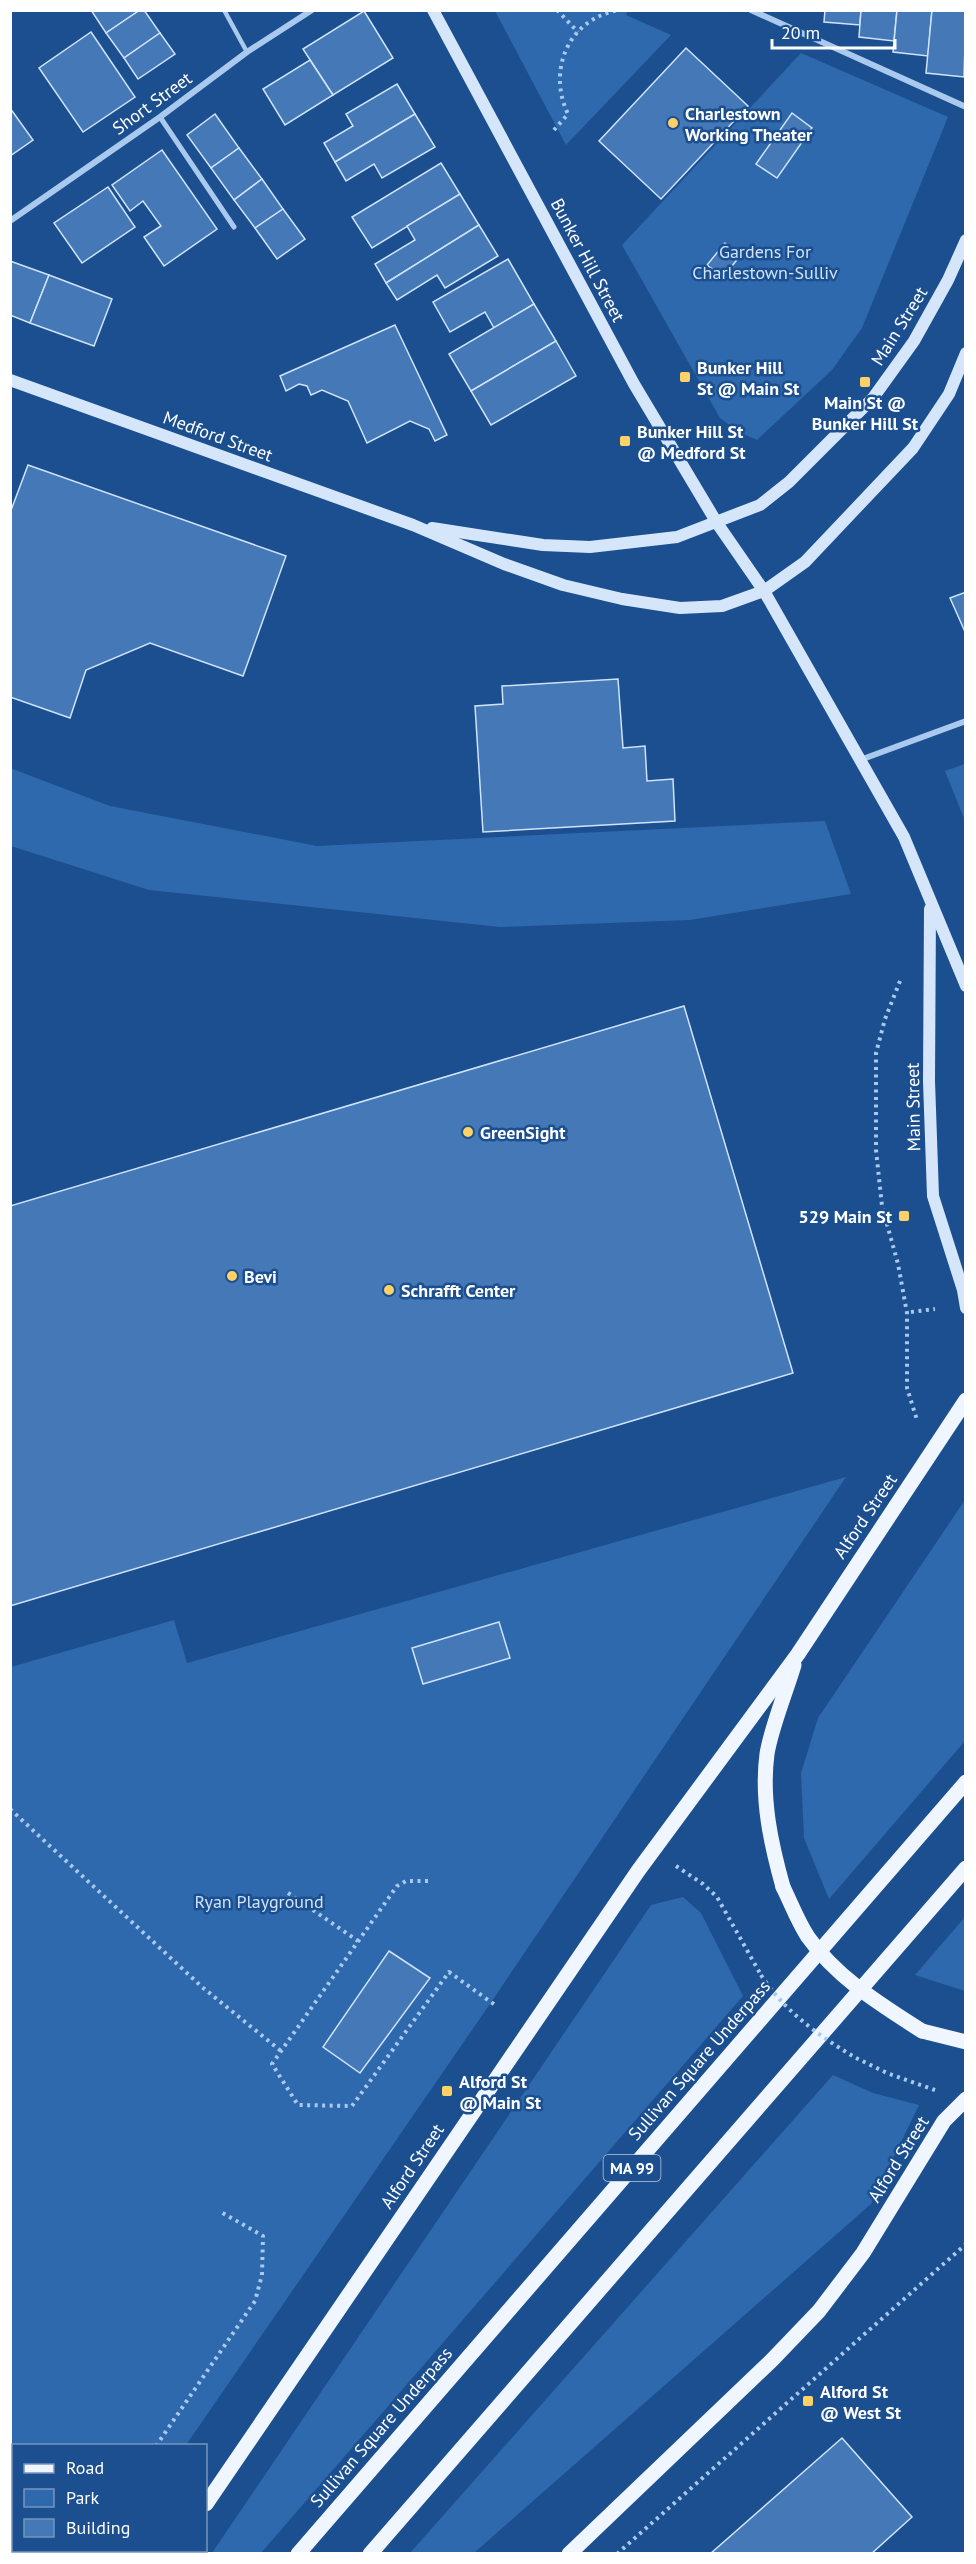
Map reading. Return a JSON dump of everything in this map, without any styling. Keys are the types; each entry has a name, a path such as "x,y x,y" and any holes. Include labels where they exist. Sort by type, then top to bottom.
{"main road":[{"name":"Bunker Hill Street","path":"433,10 634,384 717,523"},
{"name":"Main Street","path":"966,240 948,280 914,341 873,398 779,490 760,505 717,523 764,591 904,837 930,901 963,971 966,986"},
{"path":"764,591 805,562 913,448 948,394 966,353"},
{"name":"Medford Street","path":"10,380 413,525 504,564 563,585 622,599 680,608 722,606 764,591"},
{"name":"Medford Street","path":"413,525 543,545 590,547 677,537 717,523"},
{"name":"Main Street","path":"930,901 929,1081 933,1196 963,1290 966,1308"},
{"name":"Alford Street","path":"207,2503 653,1851 798,1654 966,1400"},
{"name":"Alford Street","path":"798,1654 767,1753 766,1797 771,1845 783,1887 807,1936 838,1972 873,2001 922,2031 966,2042"},
{"name":"Sullivan Square Underpass","path":"298,2553 966,1782"},
{"name":"MA 99","path":"370,2553 966,1868"},
{"name":"Alford Street","path":"569,2553 772,2360 819,2311 863,2253 944,2121 966,2099"}],"street":[{"name":"Short Street","path":"10,221 160,117 247,52 312,10"},
{"path":"751,10 966,106"},
{"path":"160,117 234,227"},
{"path":"860,760 966,722"}],"lane":[{"path":"224,10 247,52"}],"path":[{"path":"557,10 578,32"},
{"path":"554,130 568,114 561,99 559,76 562,58 578,32 594,18 619,10"},
{"path":"903,972 885,1019 876,1053 876,1150 882,1206 898,1264 907,1312 906,1367 909,1399 931,1453"},
{"path":"911,1312 935,1309"},
{"path":"10,1809 202,1987 281,2051"},
{"path":"653,1851 703,1884 717,1897 770,1989 800,2019 856,2058 887,2073 931,2088"},
{"path":"428,1881 406,1881 397,1886 272,2064 297,2105 352,2106 449,1972 495,2005"},
{"path":"288,1893 358,1941"},
{"path":"157,2444 255,2301 261,2275 263,2236 221,2212"},
{"path":"617,2553 966,2244"}],"green space":[{"path":"495,11 628,11 626,15 671,35 566,145"},
{"name":"Gardens For Charlestown-Sulliv","path":"801,53 948,117 862,328 832,370 757,440 737,431 720,418 622,245"},
{"path":"966,764 965,821 945,771"},
{"path":"10,768 110,806 317,846 825,821 851,894 690,920 500,927 149,890 11,846"},
{"name":"Ryan Playground","path":"846,1477 492,2001 187,2444 12,2444 12,2552 113,2552 11,2554 11,1667 174,1620 187,1663"},
{"path":"965,1500 965,1741 829,1899 804,1838 801,1773 818,1718"},
{"path":"683,1897 701,1913 743,1996 261,2553 212,2553 651,1905"},
{"path":"965,1917 965,1991 915,1975"},
{"path":"833,2075 873,2093 919,2105 871,2204 474,2553 410,2553"}],"building":[{"path":"91,10 140,10 106,33"},
{"path":"140,10 144,10 160,33 124,58 106,33"},
{"path":"825,10 861,10 860,25 824,22"},
{"path":"861,10 897,10 894,41 859,37"},
{"path":"897,10 932,10 928,56 893,52"},
{"path":"932,10 966,10 964,77 926,73"},
{"path":"364,11 393,58 333,95 303,49"},
{"path":"91,32 135,97 83,132 39,68"},
{"path":"160,33 175,54 138,79 124,58"},
{"name":"Charlestown Working Theater","path":"686,48 748,106 661,199 599,141"},
{"path":"310,60 333,95 285,125 263,89"},
{"path":"397,84 415,114 335,162 324,143 353,126 346,114"},
{"path":"10,108 33,140 10,156"},
{"path":"792,113 812,128 777,178 756,164"},
{"path":"215,114 239,148 211,168 187,135"},
{"path":"415,114 435,147 382,178 374,164 346,181 335,162"},
{"path":"239,148 262,179 234,200 211,168"},
{"path":"162,150 217,229 164,266 144,237 161,226 143,201 130,211 112,185"},
{"path":"441,163 460,194 372,248 352,217"},
{"path":"262,179 283,209 255,228 234,200"},
{"path":"108,187 135,227 82,263 54,223"},
{"path":"460,194 479,225 386,283 375,264 415,240 407,226"},
{"path":"283,209 305,239 277,259 255,228"},
{"path":"479,225 498,256 445,288 437,275 397,300 386,283"},
{"path":"725,243 740,256 723,277 707,265"},
{"path":"508,259 534,304 494,328 485,312 450,332 433,302"},
{"path":"10,261 49,275 30,323 10,315"},
{"path":"49,275 112,299 94,346 30,323"},
{"path":"534,304 556,341 471,391 449,354"},
{"path":"395,325 447,435 435,441 429,429 410,421 367,443 348,401 322,390 311,395 307,386 299,384 286,391 280,376"},
{"path":"556,341 576,376 491,425 471,391"},
{"path":"28,465 286,556 243,676 150,643 86,670 70,718 10,697 10,513"},
{"path":"966,592 966,634 950,598"},
{"path":"618,679 623,748 645,746 647,781 673,779 675,821 483,832 475,706 503,704 502,686"},
{"name":"Schrafft Center","path":"684,1006 793,1373 10,1606 10,1206"},
{"path":"499,1622 510,1658 423,1684 412,1648"},
{"path":"389,1951 430,1978 360,2073 323,2047"},
{"path":"842,2438 912,2517 871,2554 710,2554"}],"place":[{"name":"Charlestown Working Theater","path":"673,123"},
{"name":"Bunker Hill St @ Main St","path":"685,377"},
{"name":"Main St @ Bunker Hill St","path":"865,382"},
{"name":"Bunker Hill St @ Medford St","path":"625,441"},
{"name":"GreenSight","path":"468,1132"},
{"name":"529 Main St","path":"904,1216"},
{"name":"Bevi","path":"232,1276"},
{"name":"Schrafft Center","path":"389,1290"},
{"name":"Alford St @ Main St","path":"447,2091"},
{"name":"Alford St @ West St","path":"808,2401"}]}
